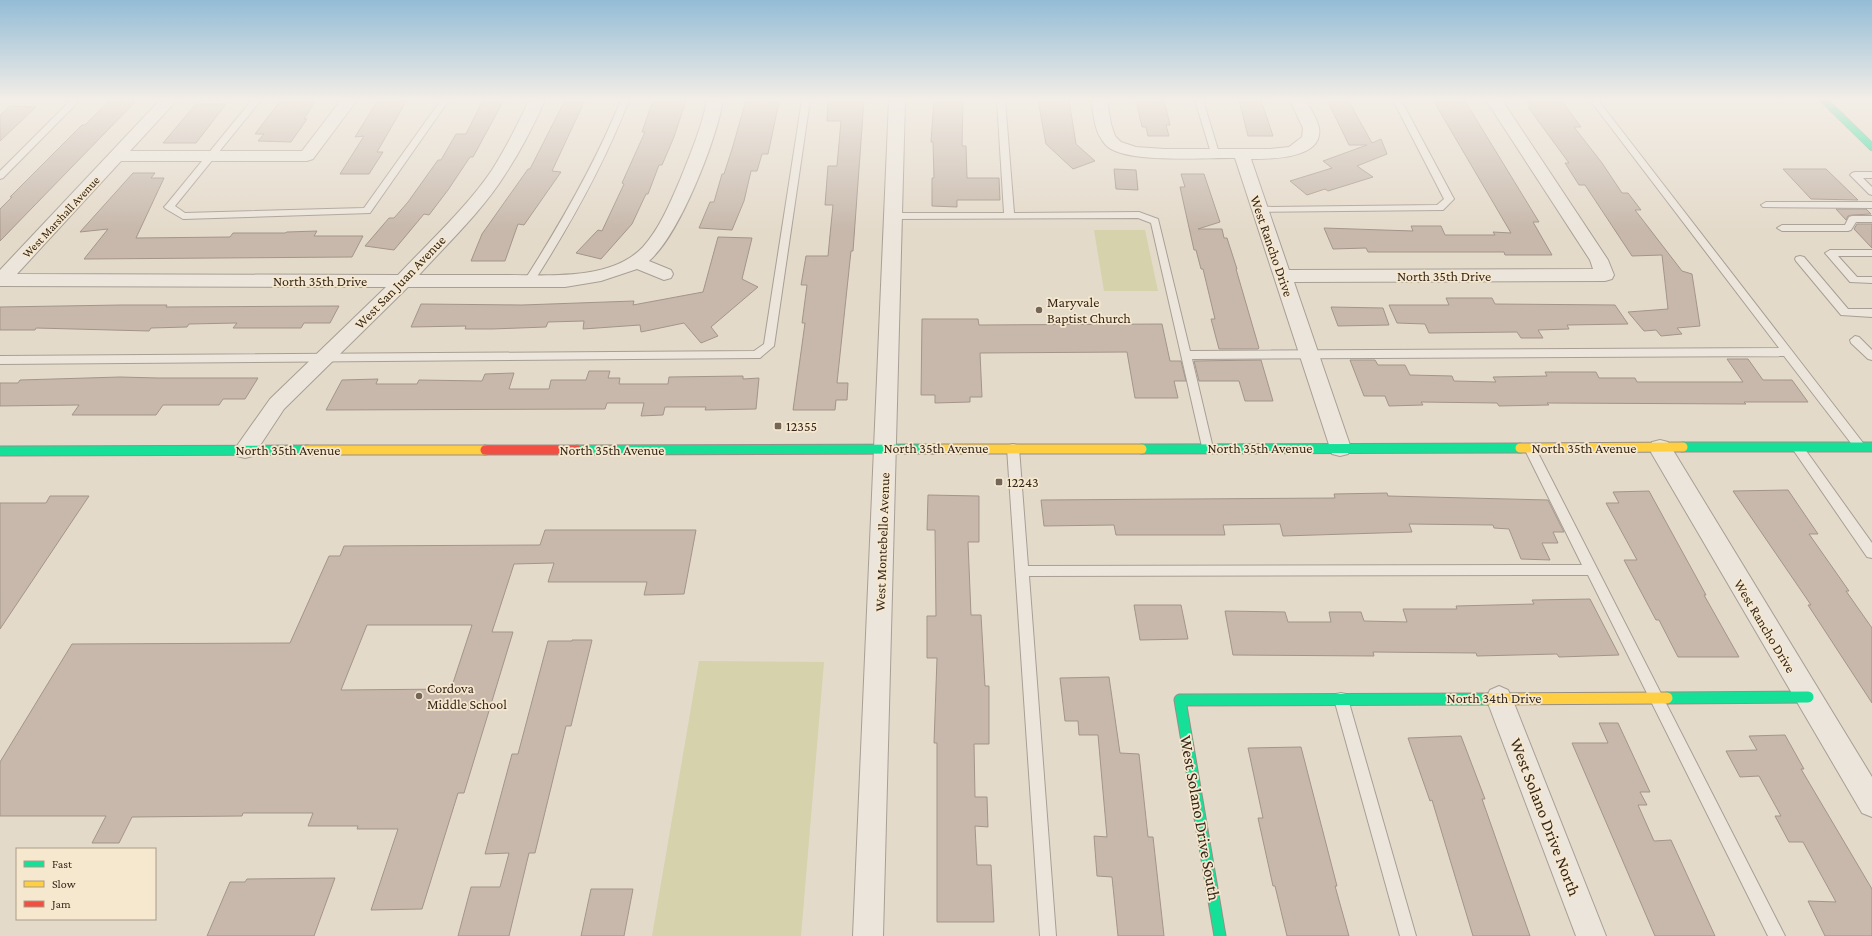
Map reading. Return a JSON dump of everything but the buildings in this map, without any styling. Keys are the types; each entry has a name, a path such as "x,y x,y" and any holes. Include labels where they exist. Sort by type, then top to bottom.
{"main road":[{"name":"North 35th Avenue","path":"0,451 1872,447"},
{"name":"North 34th Drive","path":"1180,700 1808,697"},
{"name":"West Solano Drive South","path":"1180,700 1220,936"}],"street":[{"name":"West Marshall Avenue","path":"1,280 128,144"},
{"path":"117,156 307,156 316,144"},
{"name":"West San Juan Avenue","path":"245,450 277,404 326,358 403,281 465,214 498,172 515,144"},
{"name":"North 35th Drive","path":"1,280 565,281 594,277 620,269 636,262 649,251 659,238 683,194 701,144"},
{"name":"West Montebello Avenue","path":"868,936 886,448 895,144"},
{"path":"1113,144 1129,150 1158,153 1288,152 1300,148 1304,144"},
{"name":"North 35th Drive","path":"1282,276 1605,275 1599,260 1523,144"},
{"name":"West Rancho Drive","path":"1241,153 1340,448"},
{"path":"636,262 664,274"},
{"name":"West Rancho Drive","path":"1660,448 1872,803"},
{"name":"West Solano Drive North","path":"1499,698 1591,936"}],"lane":[{"path":"0,176 32,144"},
{"path":"220,144 169,206 183,216 367,211 414,144"},
{"path":"529,281 570,214 607,144"},
{"path":"0,360 756,355 769,346 799,144"},
{"path":"1004,144 1009,216"},
{"path":"1212,144 1215,153"},
{"path":"1260,210 1440,208 1449,199 1420,144"},
{"path":"1628,144 1861,448"},
{"path":"1872,175 1855,175 1872,192"},
{"path":"1766,205 1872,205"},
{"path":"892,216 1139,215 1155,221 1208,448"},
{"path":"1782,228 1848,228 1852,219 1872,219"},
{"path":"1872,253 1830,253 1854,280 1872,280"},
{"path":"1800,259 1845,313 1872,313"},
{"path":"1855,340 1872,357"},
{"path":"1186,355 1788,352"},
{"path":"1013,448 1048,936"},
{"path":"1530,448 1777,936"},
{"path":"1798,448 1872,553"},
{"path":"1022,571 1592,570"},
{"path":"1341,699 1408,936"}],"shaded area":[{"path":"1094,230 1145,230 1158,291 1104,291"},
{"path":"699,661 824,662 801,936 652,936"}],"traffic: fast":[{"path":"1869,144 1872,147"},
{"path":"1683,447 1872,447"},
{"path":"1142,449 1520,448"},
{"path":"577,450 934,449"},
{"path":"0,451 307,450"},
{"path":"1667,698 1808,697"},
{"path":"1220,936 1180,700 1488,699"}],"traffic: slow":[{"path":"1520,448 1683,447"},
{"path":"934,449 1142,449"},
{"path":"307,450 485,450"},
{"path":"1488,699 1667,698"}],"traffic: jam":[{"path":"485,450 577,450"}],"place":[{"name":"Maryvale Baptist Church","path":"1039,310"},
{"name":"12355","path":"778,426"},
{"name":"12243","path":"999,482"},
{"name":"Cordova Middle School","path":"419,696"}]}
